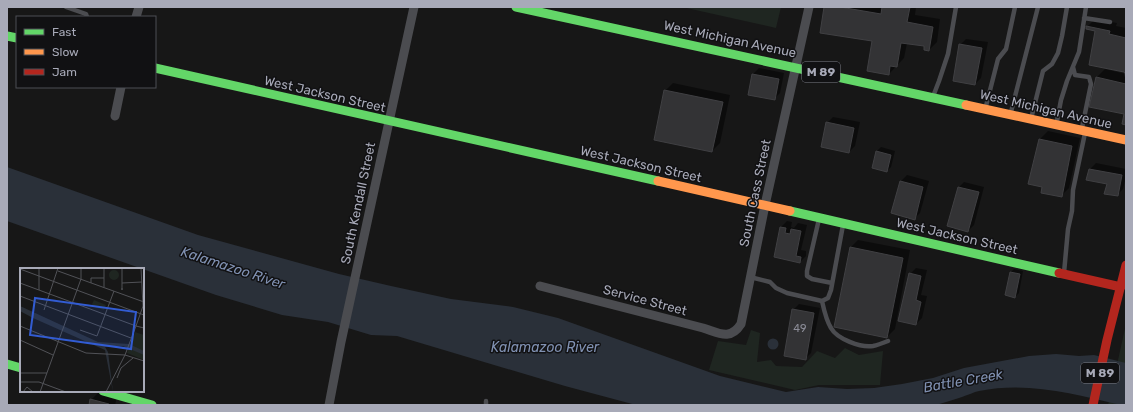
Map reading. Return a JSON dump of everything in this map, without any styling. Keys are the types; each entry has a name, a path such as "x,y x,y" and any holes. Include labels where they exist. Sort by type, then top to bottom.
{"main road":[{"name":"West Michigan Avenue","path":"516,7 1126,140"},
{"name":"West Jackson Street","path":"156,68 1124,287"},
{"name":"M 89","path":"1094,405 1108,340 1124,287 1126,265"},
{"path":"7,364 20,368"},
{"path":"106,392 152,405"}],"street":[{"name":"South Kendall Street","path":"329,405 341,342 414,7"},
{"name":"South Cass Street","path":"740,325 809,7"},
{"path":"115,116 121,88"},
{"name":"Service Street","path":"540,286 703,328 720,334 729,335 735,332 740,325"}],"lane":[{"path":"66,7 86,14 86,16"},
{"path":"932,97 948,54 956,7"},
{"path":"985,109 998,59 1006,49 1015,7"},
{"path":"1010,114 1038,7"},
{"path":"1031,119 1043,71 1052,64 1058,53 1067,7"},
{"path":"1056,125 1065,87 1079,52 1086,7"},
{"path":"1084,18 1110,22"},
{"path":"1064,273 1068,229 1072,211 1073,190 1091,84 1089,77 1075,75 1072,70"},
{"path":"819,217 807,276 812,279 832,283"},
{"path":"750,277 770,282 776,288 787,293 822,301 828,298 844,223"},
{"path":"822,301 830,327 838,336 858,345 872,346 888,341"}],"shaded area":[{"path":"682,7 781,7 776,28"},
{"path":"1126,324 1126,405 1108,405"},
{"path":"751,330 760,333 757,362 771,360 776,366 802,367 817,351 835,358 845,348 859,355 883,351 880,385 819,385 795,390 709,370 718,341 746,345"}],"water":[{"name":"Kalamazoo River","path":"7,167 198,235 339,274 391,286 451,299 513,307 558,318 720,376 786,392 818,387 847,389 874,388 902,384 933,378 964,368 1029,356 1056,354 1079,356 1094,355 1126,363 1126,405 1051,390 1015,387 979,391 936,405 636,405 565,386 397,336 371,335 328,322 282,315 216,295 144,270 144,268 140,268 7,221"},
{"path":"771,339 775,339 777,340 777,348 771,349 768,346 768,342"}],"building":[{"path":"824,7 840,7 881,14 882,7 910,7 907,22 933,27 929,51 924,50 924,46 901,43 897,67 890,66 889,75 867,71 872,41 820,33"},
{"path":"1086,26 1110,31 1109,34 1126,38 1126,82 1124,72 1089,65 1095,31 1086,29"},
{"path":"959,44 982,48 975,85 953,81"},
{"path":"752,74 779,79 775,100 748,95"},
{"path":"1096,77 1126,84 1126,125 1122,124 1124,114 1089,107"},
{"path":"664,90 723,102 712,152 654,140"},
{"path":"826,122 854,128 849,153 821,147"},
{"path":"1039,139 1072,146 1062,197 1041,193 1042,187 1028,184"},
{"path":"876,151 891,155 887,172 872,168"},
{"path":"1089,169 1122,175 1118,196 1104,194 1107,184 1086,180"},
{"path":"900,181 923,187 915,220 891,213"},
{"path":"958,187 979,192 968,232 947,226"},
{"path":"780,227 786,228 785,233 790,234 791,229 801,231 796,256 801,257 800,263 774,257"},
{"path":"850,247 903,258 887,338 834,327"},
{"path":"1010,272 1020,274 1015,298 1005,295"},
{"path":"909,273 921,276 916,300 921,302 916,325 898,321"},
{"path":"792,309 814,313 806,360 784,356"},
{"path":"90,399 109,404 109,405 89,405"}],"traffic: fast":[{"path":"516,7 966,105"},
{"path":"7,36 16,38"},
{"path":"156,68 658,181"},
{"path":"790,211 1059,273"},
{"path":"7,364 20,368"},
{"path":"106,392 152,405"}],"traffic: slow":[{"path":"966,105 1126,140"},
{"path":"658,181 790,211"}],"traffic: jam":[{"path":"1093,405 1107,340 1126,265"},
{"path":"1059,273 1121,287"}],"water label":[{"name":"Battle Creek","path":"963,381"}]}
